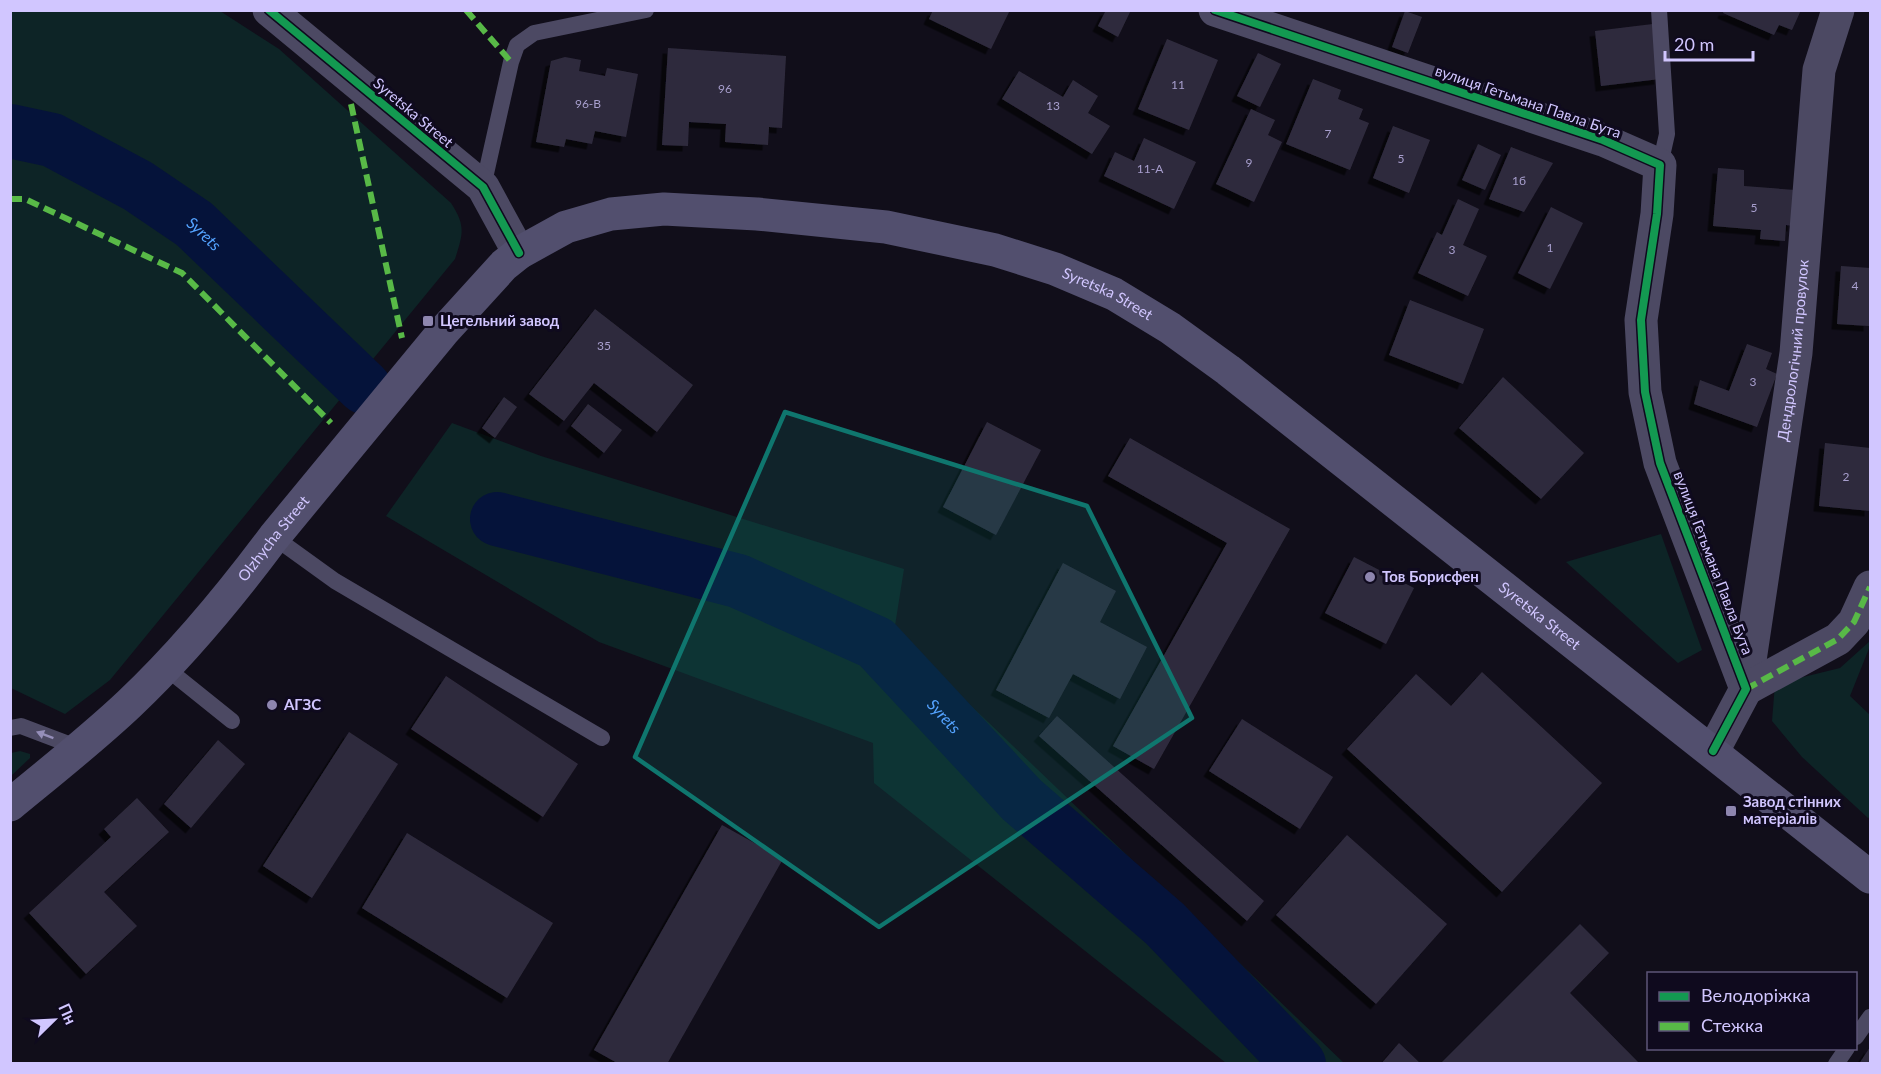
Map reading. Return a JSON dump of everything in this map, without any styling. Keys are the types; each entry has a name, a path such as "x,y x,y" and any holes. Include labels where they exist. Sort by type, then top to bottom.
{"main road":[{"name":"Syretska Street","path":"519,253 566,227 611,214 664,209 757,214 886,227 995,250 1055,269 1114,294 1170,328 1228,370 1870,877"},
{"name":"Olzhycha Street","path":"10,805 129,705 166,668 468,302 519,253"}],"street":[{"name":"Syretska Street","path":"269,10 483,187 519,253"},
{"name":"Дендрологічний провулок","path":"1746,689 1796,353 1819,70 1838,10"},
{"name":"вулиця Гетьмана Павла Бута","path":"1236,14 1603,140 1659,165 1658,214 1641,320 1645,392 1660,462 1746,689"},
{"path":"1713,751 1746,689 1838,639 1854,622 1870,587"}],"lane":[{"path":"483,187 511,62 517,45 534,33 646,10"},
{"path":"1659,10 1667,134 1659,165"},
{"path":"274,537 334,582 602,738"},
{"path":"166,668 232,721"},
{"path":"10,728 21,726 79,748"},
{"path":"1857,1036 1870,1017"},
{"path":"1836,1064 1846,1050"}],"highlighted area":[{"path":"785,412 1087,506 1192,718 879,927 635,757"}],"green space":[{"path":"10,11 220,11 279,49 451,203 462,230 455,259 110,680 65,714 11,688"},
{"path":"452,423 541,456 904,569 894,632 1344,1063 1226,1063 874,783 873,743 599,642 386,516"},
{"path":"1661,534 1702,650 1678,663 1566,562"},
{"path":"1870,641 1850,696 1870,715 1870,817 1868,818 1802,757 1772,721 1775,684 1840,668"},
{"path":"20,751 30,754 30,758 11,776 11,753"}],"building":[{"path":"933,10 1010,10 991,49 929,19"},
{"path":"1106,10 1131,10 1118,37 1098,26"},
{"path":"1724,10 1801,10 1792,30 1779,25 1774,35 1723,13"},
{"path":"1405,11 1422,17 1408,53 1392,47"},
{"path":"1653,24 1660,79 1601,86 1595,31"},
{"path":"1167,39 1218,60 1189,130 1138,109"},
{"path":"668,48 786,56 782,128 769,127 768,145 725,142 726,124 689,122 688,146 662,145"},
{"path":"1258,53 1281,64 1260,107 1237,96"},
{"path":"565,57 581,60 579,71 605,76 607,68 638,74 626,137 595,131 592,144 566,139 564,147 536,142 551,61"},
{"path":"1019,71 1063,97 1073,80 1098,96 1088,113 1110,126 1092,154 1002,99"},
{"path":"1313,79 1341,90 1338,99 1363,109 1359,119 1369,123 1350,170 1286,144"},
{"path":"1251,109 1275,120 1268,135 1282,142 1254,202 1216,184"},
{"path":"1393,126 1430,140 1409,193 1373,178"},
{"path":"1144,138 1196,162 1174,209 1104,176 1115,152 1134,161"},
{"path":"1478,144 1501,155 1485,190 1462,180"},
{"path":"1511,147 1553,163 1524,212 1489,199"},
{"path":"1718,168 1744,170 1744,186 1795,190 1793,226 1786,225 1785,241 1760,239 1761,230 1713,226"},
{"path":"1458,199 1479,209 1463,245 1487,256 1468,296 1418,273 1437,232 1442,235"},
{"path":"1551,207 1583,223 1550,289 1518,273"},
{"path":"1841,266 1870,268 1869,326 1837,324"},
{"path":"1410,300 1484,329 1463,384 1389,355"},
{"path":"595,309 693,385 657,432 594,383 564,421 529,394"},
{"path":"1747,344 1772,353 1766,369 1777,374 1757,427 1694,404 1700,380 1729,391"},
{"path":"1503,377 1584,453 1541,499 1459,428"},
{"path":"504,397 517,407 495,438 482,428"},
{"path":"588,404 622,430 604,453 571,426"},
{"path":"987,422 1041,450 996,535 943,507"},
{"path":"1130,438 1290,529 1154,769 1113,746 1227,543 1108,476"},
{"path":"1825,443 1870,448 1870,511 1819,506"},
{"path":"1354,557 1414,588 1386,644 1325,613"},
{"path":"1063,563 1116,591 1100,622 1147,647 1120,699 1073,674 1049,718 996,690"},
{"path":"1482,672 1602,783 1502,892 1347,749 1416,674 1451,706"},
{"path":"446,676 578,764 543,817 411,729"},
{"path":"1057,716 1264,901 1247,921 1039,736"},
{"path":"1242,719 1333,777 1300,829 1209,771"},
{"path":"349,732 398,764 312,898 263,866"},
{"path":"218,740 245,764 191,828 164,804"},
{"path":"137,798 169,832 104,892 137,926 86,974 29,913 111,837 104,829"},
{"path":"722,825 783,859 667,1064 619,1064 594,1050"},
{"path":"407,833 553,923 507,998 362,908"},
{"path":"1347,835 1447,924 1376,1004 1276,915"},
{"path":"1580,924 1609,953 1570,993 1640,1064 1444,1064 1442,1062"},
{"path":"1399,1043 1421,1064 1381,1064"},
{"path":"1870,1047 1870,1064 1859,1064"}],"waterway":[{"name":"Syrets","path":"10,131 52,140 138,186 194,224 364,387"},
{"name":"Syrets","path":"497,519 738,581 876,643 1022,800 1165,924 1299,1064"}],"marked path":[{"path":"466,10 511,62"},
{"path":"351,104 402,338"},
{"path":"10,199 25,199 182,273 331,423"},
{"path":"1746,689 1838,639 1854,622 1870,587"}],"cycle path":[{"path":"269,10 483,187 519,253"},
{"path":"1215,10 1603,140 1660,165 1657,214 1641,320 1645,392 1660,463 1746,689 1713,751"}],"place":[{"name":"Цегельний завод","path":"428,321"},
{"name":"Тов Борисфен","path":"1370,577"},
{"name":"АГЗС","path":"272,705"},
{"name":"Завод стінних матеріалів","path":"1731,811"}]}
